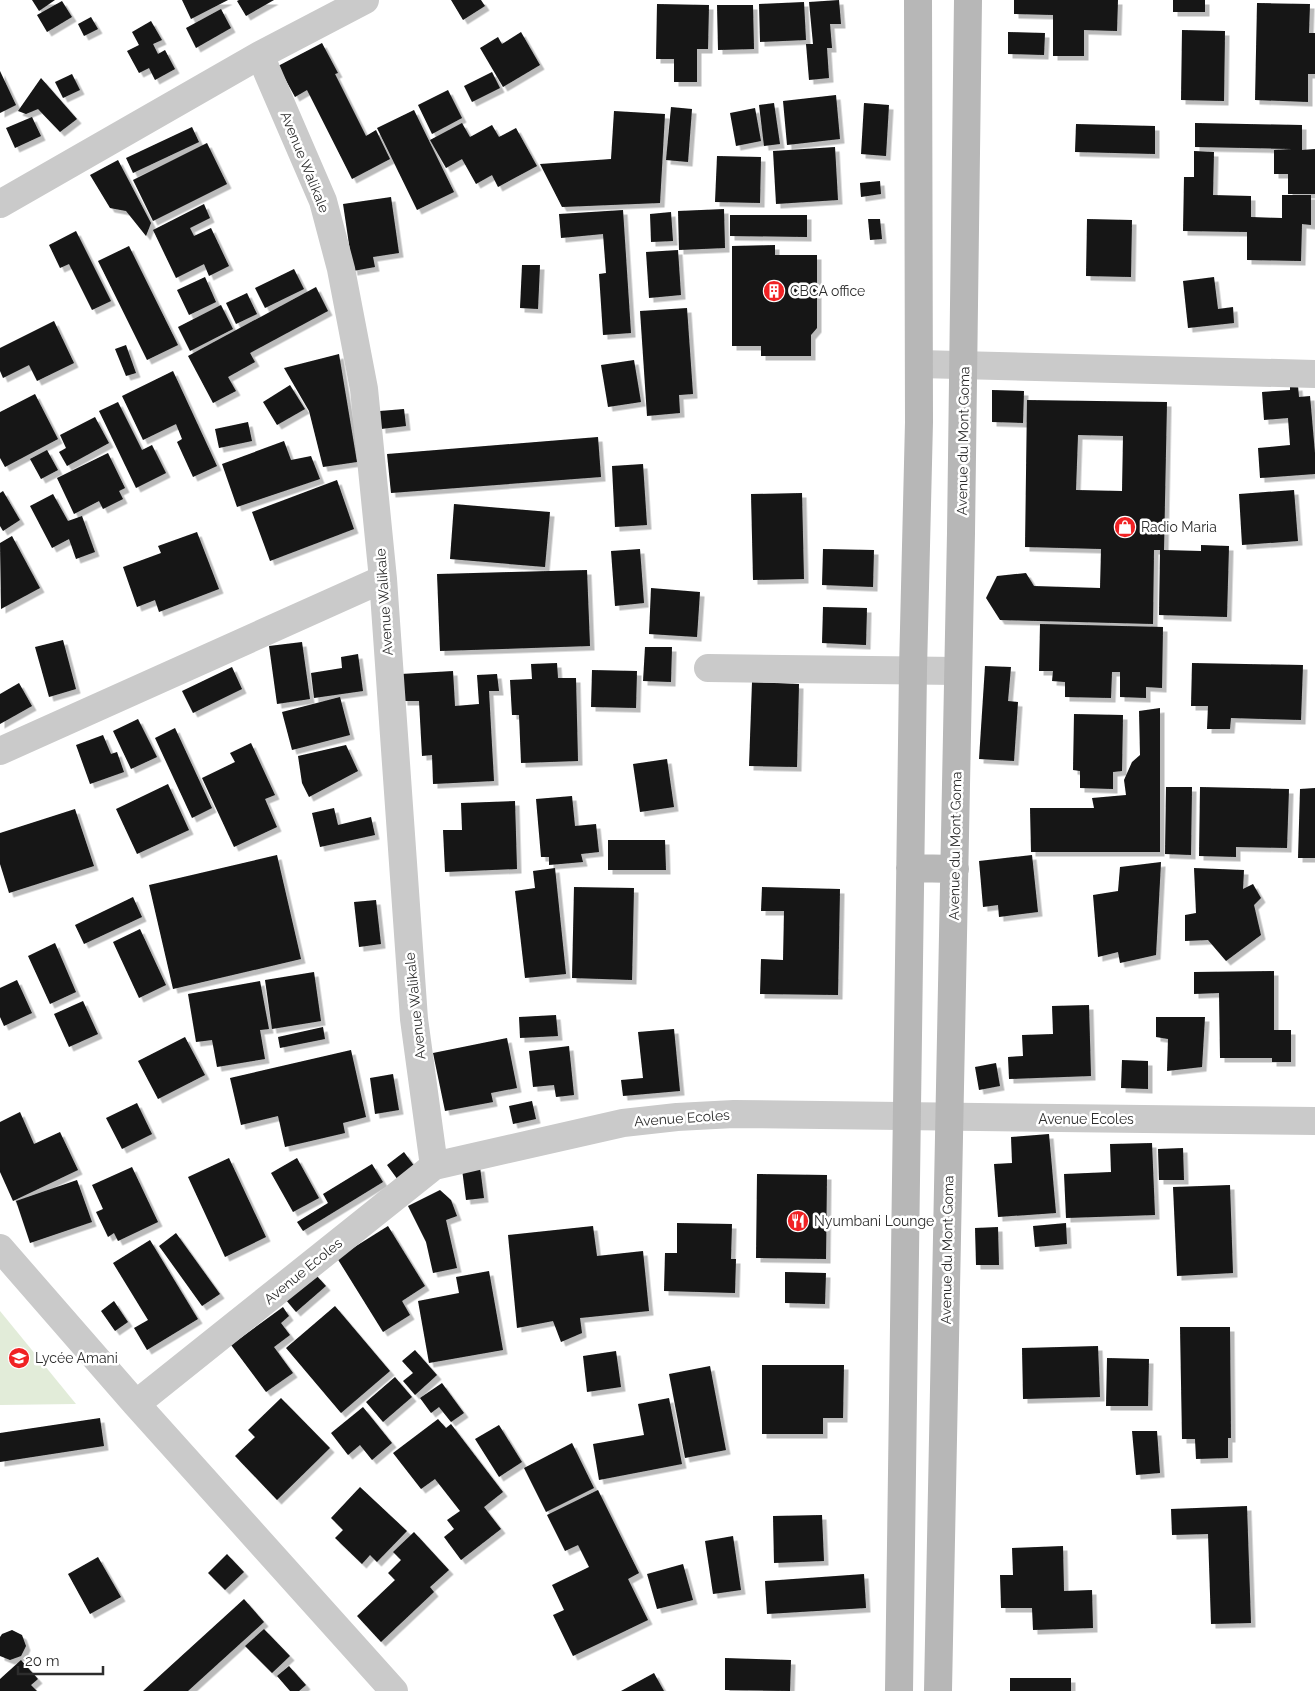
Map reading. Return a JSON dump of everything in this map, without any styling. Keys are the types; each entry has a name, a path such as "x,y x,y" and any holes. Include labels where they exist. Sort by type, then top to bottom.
{"street":[{"path":"0,204 260,55 365,0"},
{"path":"899,1691 913,670 919,422 918,0"},
{"name":"Avenue du Mont Goma","path":"938,1691 964,364 968,0"},
{"name":"Avenue Walikale","path":"260,55 323,201 341,269 364,389 383,579 414,1019 434,1166"},
{"path":"919,364 1315,374"},
{"path":"0,751 383,579"},
{"path":"708,668 958,671"},
{"path":"910,868 955,869"},
{"name":"Avenue Ecoles","path":"136,1404 434,1166 632,1122 676,1117 734,1114 1315,1121"},
{"path":"0,1248 136,1404 394,1691"},
{"path":"903,1336 945,1337"}],"green space":[{"name":"Lycée Amani","path":"0,1311 76,1404 0,1405"}],"building":[{"path":"32,0 55,0 39,11"},
{"path":"182,0 228,0 191,19"},
{"path":"274,0 246,16 237,1"},
{"path":"451,0 481,0 485,6 463,20"},
{"path":"839,0 841,24 830,24 832,48 827,48 829,78 809,80 806,44 813,44 809,2"},
{"path":"1014,0 1118,0 1117,31 1084,30 1084,56 1053,56 1053,15 1014,14"},
{"path":"1173,0 1205,0 1205,12 1173,12"},
{"path":"62,1 72,17 47,32 37,15"},
{"path":"804,2 806,40 760,42 759,4"},
{"path":"1257,3 1310,4 1309,33 1315,33 1315,74 1308,74 1308,102 1255,100"},
{"path":"657,4 709,5 708,49 697,49 697,82 674,82 674,59 656,59"},
{"path":"717,5 753,5 754,49 718,50"},
{"path":"221,9 231,28 196,48 186,28"},
{"path":"91,17 98,29 84,36 78,24"},
{"path":"151,21 162,40 153,44 158,54 165,50 175,69 155,80 149,68 139,73 127,51 139,45 132,32"},
{"path":"1182,30 1225,31 1224,101 1181,100"},
{"path":"521,32 540,65 503,87 480,48 498,37 502,44"},
{"path":"1008,32 1045,33 1044,55 1008,54"},
{"path":"322,43 338,73 335,74 366,136 376,130 390,159 352,179 307,90 295,97 278,66"},
{"path":"0,71 16,105 0,113"},
{"path":"492,72 500,88 472,102 464,86"},
{"path":"72,74 80,90 63,98 55,82"},
{"path":"41,78 77,119 60,132 38,109 26,114 18,111"},
{"path":"448,90 462,118 432,134 418,105"},
{"path":"836,95 840,139 787,145 783,101"},
{"path":"774,103 780,144 764,146 759,105"},
{"path":"864,103 889,105 886,156 861,154"},
{"path":"671,107 692,109 688,162 666,160"},
{"path":"755,108 761,141 736,146 730,113"},
{"path":"414,110 454,192 417,210 377,128"},
{"path":"614,111 665,114 660,203 562,207 540,164 611,159"},
{"path":"32,117 41,136 15,148 6,128"},
{"path":"462,123 470,137 492,125 499,137 516,128 537,166 498,187 492,175 476,184 462,159 446,168 430,140"},
{"path":"1195,123 1302,125 1302,150 1315,149 1315,194 1288,194 1288,174 1274,174 1274,150 1292,149 1195,147"},
{"path":"1076,124 1155,126 1155,154 1075,152"},
{"path":"192,127 199,142 133,173 126,158"},
{"path":"207,143 227,184 153,221 133,180"},
{"path":"835,147 838,200 776,204 773,151"},
{"path":"1194,151 1214,152 1213,195 1251,196 1251,217 1282,218 1282,195 1311,195 1311,225 1302,224 1301,261 1247,260 1247,232 1183,231 1184,177 1194,177"},
{"path":"717,156 761,157 760,203 715,202"},
{"path":"118,160 151,223 146,236 126,211 110,208 90,175"},
{"path":"880,181 881,194 861,197 860,183"},
{"path":"391,197 399,253 373,257 375,267 353,271 343,204"},
{"path":"204,204 210,218 190,228 194,236 211,228 229,266 209,276 204,264 176,278 153,230"},
{"path":"724,209 725,248 679,250 678,211"},
{"path":"623,210 631,333 603,335 599,274 606,273 603,234 561,238 559,214"},
{"path":"671,212 673,241 651,242 650,214"},
{"path":"730,215 807,215 807,237 730,236"},
{"path":"868,219 880,219 882,239 870,240"},
{"path":"1087,219 1132,220 1131,277 1086,276"},
{"path":"76,231 111,301 92,310 69,264 60,268 49,245"},
{"name":"CBCA office","path":"775,245 775,255 817,255 817,328 811,335 811,356 761,356 761,346 732,346 732,246"},
{"path":"129,246 178,345 147,360 98,261"},
{"path":"678,250 681,295 649,298 646,252"},
{"path":"522,265 540,265 538,309 520,308"},
{"path":"294,269 304,289 265,308 255,288"},
{"path":"205,277 216,302 189,315 177,290"},
{"path":"1214,277 1218,309 1233,307 1234,323 1188,328 1183,281"},
{"path":"316,287 328,311 250,353 255,362 228,377 236,391 213,403 188,356"},
{"path":"247,293 257,314 236,324 226,303"},
{"path":"221,305 233,329 190,351 178,327"},
{"path":"687,308 693,394 679,395 680,413 647,416 640,311"},
{"path":"54,321 74,363 37,381 29,365 3,378 0,371 0,348"},
{"path":"126,345 136,373 126,376 115,349"},
{"path":"339,354 357,462 323,467 309,411 284,368"},
{"path":"634,360 641,402 608,407 601,365"},
{"path":"173,371 217,466 193,477 177,442 182,439 176,424 143,440 122,396"},
{"path":"290,385 305,409 277,425 263,402"},
{"path":"1298,386 1299,397 1310,396 1315,474 1260,478 1258,448 1290,445 1288,418 1264,420 1262,392 1290,390 1290,387"},
{"path":"992,390 1024,391 1023,423 992,422"},
{"path":"35,394 58,439 5,467 0,458 0,412"},
{"path":"1027,400 1167,402 1164,550 1201,551 1201,545 1229,546 1227,617 1159,615 1160,550 1154,550 1153,624 1000,620 986,598 997,576 1026,573 1034,586 1100,588 1101,549 1025,547","holes":["1078,435 1123,436 1122,491 1076,490"]},
{"path":"118,402 142,450 152,445 166,473 136,488 99,411"},
{"path":"404,409 406,426 381,429 380,411"},
{"path":"95,417 109,443 67,466 59,452 66,448 60,435"},
{"path":"248,422 252,441 219,448 215,429"},
{"path":"598,437 601,477 391,493 387,454"},
{"path":"284,441 291,460 311,456 320,479 237,507 222,464"},
{"path":"47,450 58,470 41,479 30,459"},
{"path":"108,453 125,488 119,491 123,499 103,509 99,501 74,514 57,478"},
{"path":"643,464 647,525 615,527 612,466"},
{"path":"337,480 354,529 270,561 252,512"},
{"path":"1294,490 1298,541 1242,545 1239,494"},
{"path":"3,491 20,520 3,531 0,526 0,493"},
{"path":"802,493 804,579 753,580 751,494"},
{"path":"53,494 68,521 82,516 95,552 76,559 69,539 52,548 30,506"},
{"path":"454,504 550,512 545,567 450,559"},
{"path":"197,532 219,589 159,612 155,600 137,607 123,567 161,553 158,546"},
{"path":"12,536 40,588 1,609 0,543"},
{"path":"640,549 644,603 615,606 611,551"},
{"path":"823,549 874,550 873,587 822,585"},
{"path":"587,570 590,646 440,651 437,574"},
{"path":"651,588 700,592 697,637 649,634"},
{"path":"823,607 867,608 866,645 822,643"},
{"path":"1040,624 1163,627 1162,688 1146,687 1146,698 1120,697 1120,672 1112,672 1111,698 1065,697 1065,682 1052,681 1053,671 1039,671"},
{"path":"63,640 76,689 49,697 35,647"},
{"path":"302,642 310,699 277,704 269,646"},
{"path":"645,647 672,647 671,682 643,681"},
{"path":"358,654 363,691 314,698 311,673 342,668 341,657"},
{"path":"557,663 558,678 576,678 578,761 521,763 519,715 512,715 510,680 532,679 531,664"},
{"path":"1192,663 1303,665 1301,720 1231,718 1230,729 1207,729 1208,706 1191,706"},
{"path":"985,666 1011,667 1008,701 1018,702 1014,761 979,759"},
{"path":"232,667 242,689 193,713 182,691"},
{"path":"592,670 637,671 636,708 591,707"},
{"path":"453,671 455,706 479,704 477,675 497,674 499,691 489,691 494,781 433,784 432,755 422,756 419,701 403,701 401,674"},
{"path":"752,682 799,684 797,767 749,766"},
{"path":"19,683 32,706 0,724 0,694"},
{"path":"340,697 350,735 292,750 282,712"},
{"path":"1160,708 1160,852 1031,852 1030,808 1094,808 1092,798 1126,795 1124,780 1132,762 1140,755 1139,711"},
{"path":"1074,714 1123,715 1122,771 1113,772 1113,789 1080,788 1080,771 1073,770"},
{"path":"138,719 157,757 131,769 113,731"},
{"path":"175,728 212,808 192,818 155,738"},
{"path":"103,735 111,754 117,752 124,772 90,784 76,745"},
{"path":"251,743 275,795 265,799 277,827 234,847 202,778 235,762 230,753"},
{"path":"346,745 358,771 309,797 302,783 298,756"},
{"path":"667,759 674,807 640,812 633,764"},
{"path":"168,784 189,830 137,854 116,809"},
{"path":"1166,787 1192,787 1191,855 1165,854"},
{"path":"1200,787 1289,789 1287,848 1236,847 1236,857 1199,856"},
{"path":"1315,788 1315,858 1298,858 1300,789"},
{"path":"572,796 575,826 596,824 599,852 581,854 583,862 549,865 549,857 541,857 536,799"},
{"path":"515,801 517,869 445,872 443,830 462,830 461,803"},
{"path":"334,808 338,825 371,817 375,835 320,847 312,813"},
{"path":"75,809 94,866 9,893 0,864 0,833"},
{"path":"608,840 665,840 666,870 608,870"},
{"path":"277,855 301,959 173,989 149,885"},
{"path":"1032,855 1038,912 999,917 998,905 983,907 979,861"},
{"path":"1161,862 1156,955 1120,963 1118,952 1098,957 1093,895 1118,891 1120,867"},
{"path":"555,868 566,974 525,978 515,891 535,888 533,871"},
{"path":"1194,868 1244,870 1243,889 1253,884 1261,898 1254,905 1261,935 1226,961 1208,940 1185,941 1185,915 1196,913"},
{"path":"574,887 634,888 632,980 572,978"},
{"path":"762,887 840,889 838,995 760,994 761,959 783,960 784,911 761,911"},
{"path":"133,897 142,917 84,944 75,925"},
{"path":"376,900 381,944 359,947 354,902"},
{"path":"140,929 166,985 139,998 113,942"},
{"path":"55,943 76,992 50,1004 28,956"},
{"path":"1274,971 1274,1030 1291,1030 1291,1062 1272,1062 1272,1058 1220,1058 1219,993 1194,994 1194,972"},
{"path":"314,972 321,1021 272,1029 265,980"},
{"path":"17,980 32,1013 4,1026 0,1017 0,988"},
{"path":"260,981 269,1029 260,1030 265,1059 217,1067 212,1040 196,1042 188,994"},
{"path":"83,1001 98,1034 69,1047 54,1014"},
{"path":"1089,1005 1091,1076 1009,1079 1008,1057 1023,1056 1022,1035 1053,1034 1052,1006"},
{"path":"556,1015 558,1036 520,1038 519,1017"},
{"path":"1156,1017 1205,1017 1202,1067 1167,1071 1168,1039 1156,1037"},
{"path":"323,1027 325,1039 280,1048 278,1037"},
{"path":"674,1029 680,1091 623,1096 621,1080 643,1078 638,1032"},
{"path":"185,1037 205,1075 158,1099 138,1061"},
{"path":"507,1038 517,1088 491,1093 493,1102 445,1111 433,1053"},
{"path":"569,1046 574,1095 556,1097 554,1085 533,1087 529,1051"},
{"path":"351,1050 366,1117 343,1123 345,1133 285,1147 278,1116 241,1125 230,1078"},
{"path":"1122,1060 1148,1061 1148,1089 1121,1088"},
{"path":"996,1063 1000,1086 979,1090 975,1067"},
{"path":"393,1074 399,1110 375,1114 370,1078"},
{"path":"532,1101 536,1119 513,1124 509,1106"},
{"path":"137,1103 152,1134 122,1149 106,1118"},
{"path":"20,1112 34,1144 60,1132 78,1170 13,1201 0,1172 0,1122"},
{"path":"1049,1134 1056,1213 998,1217 994,1164 1012,1163 1011,1137"},
{"path":"1152,1143 1155,1215 1066,1218 1064,1174 1111,1172 1110,1144"},
{"path":"1183,1148 1184,1180 1159,1180 1158,1149"},
{"path":"404,1152 415,1167 398,1180 387,1165"},
{"path":"229,1158 266,1237 225,1257 188,1177"},
{"path":"297,1158 319,1198 293,1212 271,1173"},
{"path":"372,1164 383,1182 303,1231 297,1222 328,1203 323,1194"},
{"path":"132,1167 158,1222 118,1241 114,1233 108,1237 96,1212 103,1209 92,1185"},
{"path":"480,1167 484,1198 466,1200 462,1169"},
{"path":"757,1174 827,1175 826,1259 756,1258"},
{"path":"77,1180 92,1222 30,1243 16,1201"},
{"path":"1230,1185 1233,1273 1177,1276 1173,1187"},
{"path":"440,1190 451,1200 457,1216 446,1220 457,1268 433,1273 426,1242 408,1206"},
{"path":"677,1223 732,1224 731,1259 736,1259 735,1293 664,1291 665,1253 677,1253"},
{"path":"1066,1223 1067,1244 1035,1247 1033,1226"},
{"path":"388,1226 425,1286 402,1301 410,1315 383,1332 337,1258"},
{"path":"593,1226 597,1256 643,1251 649,1311 580,1318 582,1333 561,1342 553,1321 517,1328 508,1235"},
{"path":"998,1227 999,1265 976,1265 975,1228"},
{"path":"176,1233 220,1294 202,1306 159,1246"},
{"path":"150,1240 198,1319 147,1350 134,1328 148,1320 113,1263"},
{"path":"489,1271 503,1350 429,1363 418,1301 459,1293 456,1277"},
{"path":"785,1272 826,1273 825,1304 785,1303"},
{"path":"316,1275 326,1286 296,1312 286,1300"},
{"path":"114,1301 128,1322 115,1331 101,1311"},
{"path":"335,1306 390,1371 341,1413 286,1348"},
{"path":"283,1307 289,1316 281,1323 290,1335 274,1347 293,1373 266,1392 231,1345"},
{"path":"1180,1327 1230,1327 1231,1438 1228,1438 1228,1458 1196,1459 1195,1439 1182,1439"},
{"path":"1098,1346 1100,1397 1023,1399 1022,1348"},
{"path":"415,1350 437,1375 415,1395 403,1381 413,1373 402,1361"},
{"path":"616,1351 621,1387 587,1392 583,1356"},
{"path":"1107,1358 1149,1359 1148,1406 1106,1406"},
{"path":"762,1365 844,1365 843,1418 823,1418 823,1434 762,1434"},
{"path":"710,1366 726,1450 685,1458 669,1374"},
{"path":"395,1377 412,1397 383,1422 366,1402"},
{"path":"442,1383 464,1413 451,1422 439,1407 431,1413 420,1398"},
{"path":"281,1398 330,1448 277,1500 235,1456 255,1437 248,1430"},
{"path":"669,1398 682,1464 599,1480 593,1444 644,1435 638,1404"},
{"path":"363,1407 392,1443 372,1460 360,1445 348,1455 331,1433"},
{"path":"100,1418 104,1446 0,1462 0,1433"},
{"path":"438,1419 446,1428 451,1424 503,1492 484,1507 501,1529 461,1560 444,1537 454,1529 447,1520 460,1511 435,1479 421,1489 393,1453"},
{"path":"499,1425 522,1462 499,1477 475,1439"},
{"path":"1132,1431 1157,1431 1160,1473 1136,1475"},
{"path":"572,1443 594,1488 546,1512 524,1468"},
{"path":"360,1487 407,1531 377,1562 370,1555 362,1564 335,1538 343,1530 331,1518"},
{"path":"598,1490 639,1573 628,1579 648,1620 573,1656 553,1615 564,1610 552,1585 589,1567 578,1545 565,1551 547,1515"},
{"path":"1247,1506 1251,1623 1211,1624 1208,1534 1172,1535 1171,1509"},
{"path":"822,1515 824,1561 774,1563 773,1516"},
{"path":"414,1532 449,1570 430,1587 434,1592 381,1642 357,1616 395,1580 388,1573 401,1560 393,1552"},
{"path":"733,1536 741,1590 713,1594 705,1541"},
{"path":"1063,1546 1064,1591 1092,1590 1093,1628 1033,1630 1032,1608 1001,1608 1000,1575 1013,1575 1012,1548"},
{"path":"227,1554 244,1572 225,1590 208,1573"},
{"path":"98,1557 121,1597 90,1614 68,1574"},
{"path":"683,1564 693,1600 657,1609 647,1574"},
{"path":"864,1574 866,1608 767,1614 765,1581"},
{"path":"244,1599 264,1622 188,1691 143,1691"},
{"path":"264,1629 290,1656 272,1673 245,1646"},
{"path":"12,1630 22,1635 26,1646 21,1656 10,1660 0,1656 0,1637 2,1634"},
{"path":"725,1658 791,1660 790,1691 725,1690"},
{"path":"21,1660 38,1679 31,1685 37,1691 0,1691 0,1679"},
{"path":"289,1666 306,1685 299,1691 290,1691 277,1676"},
{"path":"654,1673 664,1691 621,1691"},
{"path":"1010,1678 1071,1678 1071,1691 1010,1691"}],"place":[{"name":"CBCA office","path":"774,291"},
{"name":"Radio Maria","path":"1125,527"},
{"name":"Nyumbani Lounge","path":"798,1221"},
{"name":"Lycée Amani","path":"19,1358"}]}
